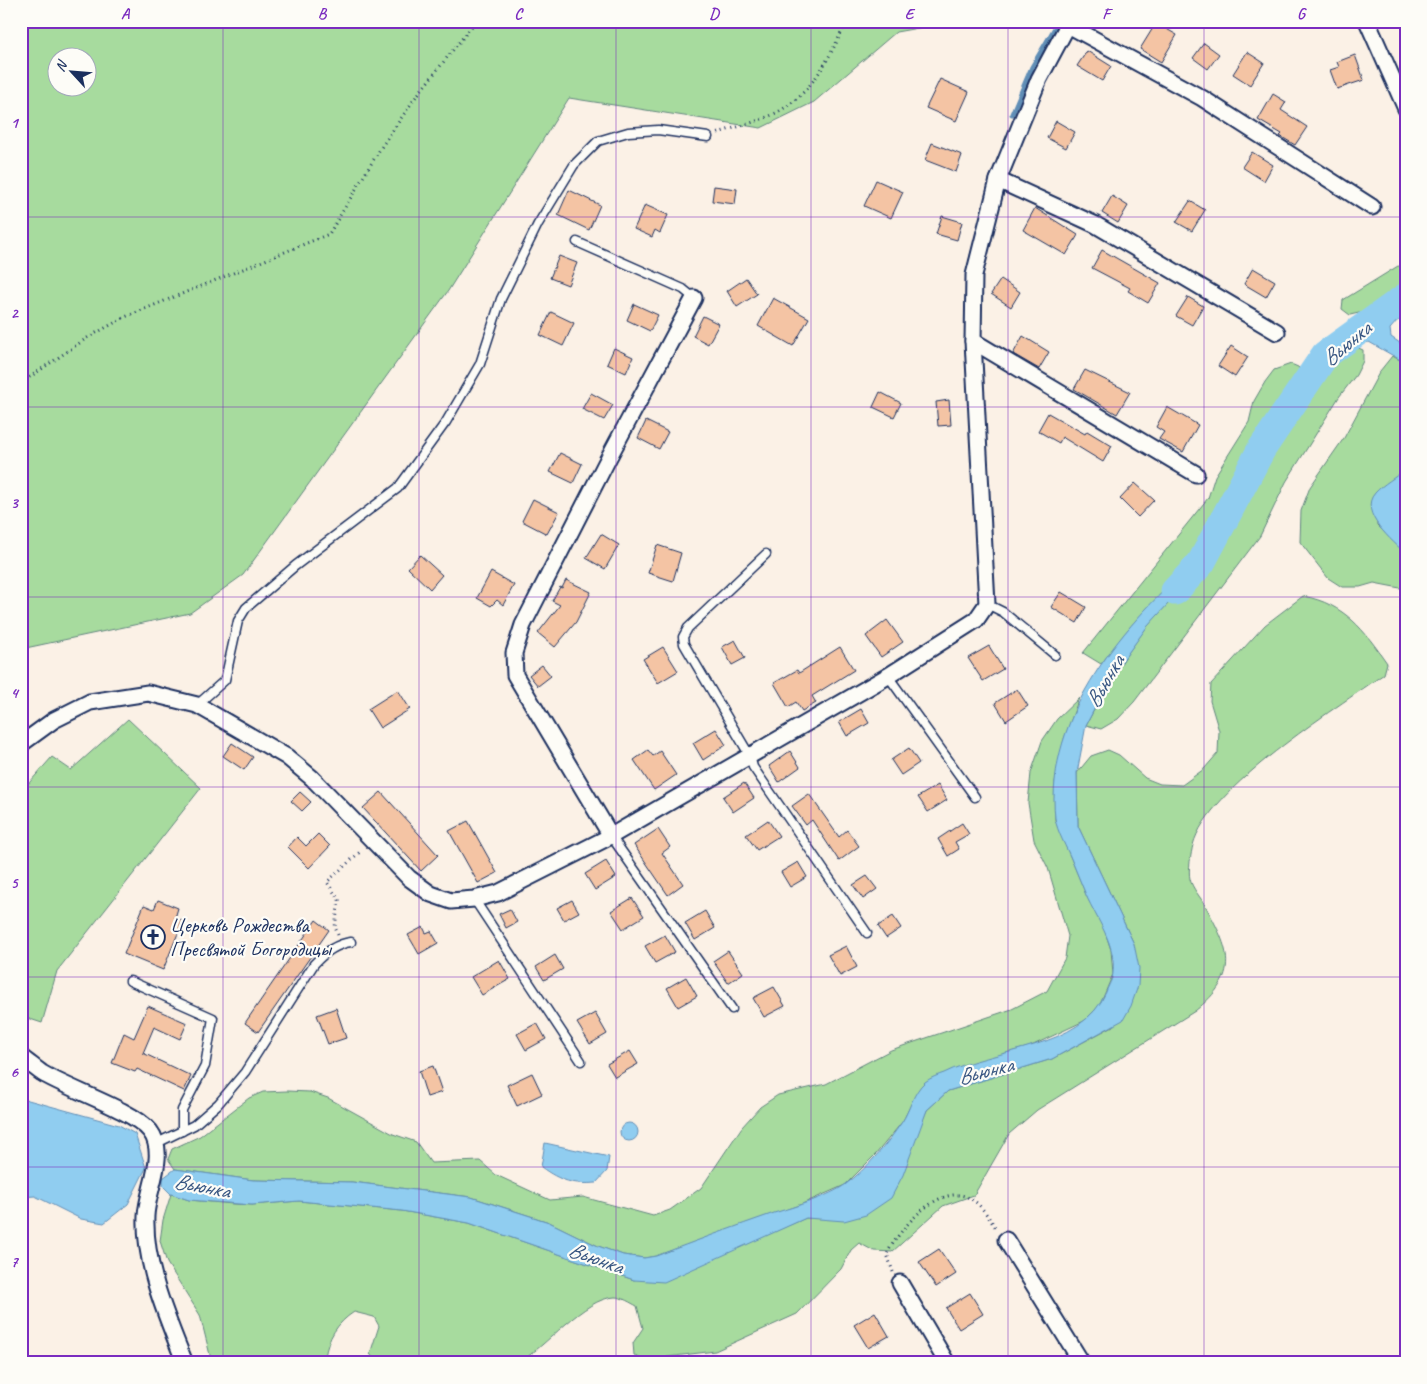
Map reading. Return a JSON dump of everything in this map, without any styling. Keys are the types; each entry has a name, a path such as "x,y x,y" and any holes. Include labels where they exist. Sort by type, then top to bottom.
{"street":[{"path":"1367,21 1406,109"},
{"path":"21,744 54,720 99,700 148,693 196,705 287,758 312,778 409,878 431,894 451,901 474,899 498,893 611,836 888,676 976,620 987,604 973,341 974,274 998,180 1039,79 1069,23 1202,98 1372,207"},
{"path":"998,180 1096,225 1277,332"},
{"path":"611,836 515,675 514,653 523,625 609,457 694,298"},
{"path":"973,341 1196,474"},
{"path":"21,1057 42,1073 134,1118 149,1130 157,1150 146,1216 151,1268 163,1306 185,1363"},
{"path":"1006,1240 1082,1363"},
{"path":"900,1283 947,1363"}],"lane":[{"path":"196,705 225,680 238,621 246,608 295,566 398,488 446,422 480,364 501,299 538,224 574,165 598,142 628,132 658,130 708,137"},
{"path":"578,242 683,290 694,298"},
{"path":"766,554 688,628 683,637 684,644 750,756 753,766 867,933"},
{"path":"987,604 1003,612 1055,655"},
{"path":"888,676 975,797"},
{"path":"611,836 732,1009"},
{"path":"474,899 581,1062"},
{"path":"157,1150 182,1131 194,1125 229,1091 245,1072 314,964 323,954 342,943 351,942"},
{"path":"130,981 213,1018 205,1066 182,1110 182,1131"}],"path":[{"path":"21,383 87,338 125,317 328,234 380,149 410,105 476,21"},
{"path":"708,137 775,113 803,94 824,68 847,21"},
{"path":"342,943 335,927 339,900 327,882 372,841"},
{"path":"900,1283 890,1267 887,1254 894,1239 911,1218 943,1197 955,1194 974,1200 1006,1240"}],"green space":[{"path":"21,21 957,21 896,32 814,102 761,128 569,98 448,291 243,575 190,613 21,649"},
{"path":"1398,266 1406,268 1405,288 1372,310 1350,315 1342,309 1343,300"},
{"path":"1354,346 1363,350 1363,361 1356,375 1339,397 1286,482 1260,536 1134,702 1118,719 1101,729 1086,725 1114,675 1137,640 1155,617 1203,565 1220,542 1293,410 1331,364"},
{"path":"1392,356 1406,363 1406,469 1374,495 1377,525 1406,554 1406,584 1400,588 1374,583 1360,587 1342,587 1328,578 1300,542 1301,511 1310,487 1344,438 1380,371"},
{"path":"1291,364 1298,367 1303,373 1227,496 1199,559 1182,573 1130,627 1101,664 1083,653 1208,498 1215,476 1249,422 1254,401 1265,382 1274,370"},
{"path":"1303,596 1331,605 1342,612 1361,629 1387,663 1384,674 1306,728 1247,775 1222,799 1204,823 1193,845 1189,875 1193,886 1214,921 1225,949 1227,961 1225,973 1219,985 1210,998 1195,1011 1037,1110 1009,1134 974,1195 943,1206 892,1252 874,1251 859,1243 851,1250 841,1269 797,1314 715,1351 643,1360 634,1355 633,1343 643,1328 637,1306 615,1297 603,1300 578,1314 529,1356 518,1363 378,1363 370,1354 379,1326 374,1317 354,1312 334,1332 328,1344 325,1357 315,1357 301,1363 212,1363 200,1315 167,1263 160,1241 163,1220 171,1194 189,1200 233,1204 252,1205 299,1201 402,1211 469,1223 634,1280 710,1259 806,1218 822,1218 917,1133 927,1110 948,1091 1052,1059 1113,1026 1134,944 1078,826 1077,773 1091,756 1108,750 1119,755 1145,778 1160,784 1182,785 1204,769 1218,753 1219,731 1210,701 1211,684 1265,625"},
{"path":"1079,698 1064,739 1055,782 1055,820 1087,897 1104,929 1111,950 1113,974 1100,1005 1084,1021 1029,1047 992,1057 914,1098 903,1121 876,1154 845,1185 802,1204 656,1256 644,1258 623,1255 598,1246 549,1222 471,1197 352,1182 253,1180 175,1169 168,1159 172,1149 200,1136 249,1098 263,1092 310,1092 328,1098 393,1134 416,1142 431,1163 480,1161 496,1175 550,1200 583,1197 653,1216 670,1210 701,1188 742,1127 760,1107 778,1095 826,1084 891,1050 1012,1009 1047,991 1065,958 1068,936 1048,868 1034,840 1028,803 1031,773 1042,741 1057,719"},
{"path":"128,719 201,788 57,971 42,1023 21,1016 21,792 52,757 71,770"}],"water":[{"path":"1406,289 1406,317 1397,321 1390,329 1391,337 1406,347 1406,363 1369,342 1354,346 1322,371 1313,367 1316,355"},
{"path":"1406,469 1406,554 1379,526 1371,509 1371,501 1375,493"},
{"path":"1199,559 1201,563 1200,569 1147,627 1112,675 1086,725 1077,773 1078,826 1134,944 1139,968 1138,986 1131,1006 1123,1020 1052,1059 948,1091 927,1110 903,1175 891,1198 866,1215 844,1221 806,1218 664,1282 634,1280 469,1223 402,1211 299,1201 252,1205 189,1200 171,1194 163,1186 163,1178 175,1169 253,1180 352,1182 471,1197 549,1222 598,1246 623,1255 644,1258 656,1256 812,1201 846,1184 869,1164 883,1147 902,1122 917,1091 925,1082 964,1065 1057,1037 1077,1026 1094,1011 1106,992 1113,975 1112,952 1105,932 1086,895 1056,823 1055,780 1063,743 1076,707 1096,673 1118,641 1144,611 1171,583"},
{"path":"21,1098 119,1125 135,1134 146,1168 128,1204 104,1223 81,1219 35,1196 21,1197"},
{"path":"629,1123 635,1126 638,1132 635,1138 629,1141 623,1138 620,1132 623,1126"},
{"path":"545,1143 609,1157 607,1171 596,1183 574,1183 561,1179 541,1167"},
{"path":"315,1357 325,1357 335,1363 301,1363"}],"building":[{"path":"1156,23 1177,35 1161,62 1140,49"},
{"path":"1204,43 1219,54 1208,69 1193,58"},
{"path":"1087,51 1111,66 1102,81 1077,66"},
{"path":"1247,52 1264,63 1250,85 1233,74"},
{"path":"1355,55 1364,80 1337,89 1330,70 1339,67 1337,62"},
{"path":"940,79 969,92 956,121 926,108"},
{"path":"1273,94 1286,102 1281,110 1307,127 1295,145 1280,136 1282,134 1258,120"},
{"path":"1056,121 1075,132 1066,148 1047,138"},
{"path":"932,143 962,155 956,172 925,160"},
{"path":"1252,152 1273,165 1264,181 1242,167"},
{"path":"876,180 903,192 891,218 864,206"},
{"path":"714,186 737,189 735,204 712,201"},
{"path":"569,190 600,205 589,230 558,215"},
{"path":"1112,196 1128,206 1118,223 1102,213"},
{"path":"1190,201 1205,210 1192,231 1176,222"},
{"path":"645,205 668,215 660,233 655,230 652,237 634,229"},
{"path":"1035,208 1078,235 1066,255 1023,230"},
{"path":"942,216 962,222 957,240 936,234"},
{"path":"1102,250 1160,283 1148,303 1128,291 1130,288 1092,268"},
{"path":"559,256 577,263 568,285 550,278"},
{"path":"1253,268 1275,281 1266,297 1244,284"},
{"path":"746,278 757,294 737,307 727,291"},
{"path":"1001,279 1020,292 1011,307 991,294"},
{"path":"1188,297 1203,306 1192,325 1176,316"},
{"path":"773,298 809,318 793,346 758,326"},
{"path":"634,304 658,315 650,331 627,320"},
{"path":"551,312 574,323 563,346 540,335"},
{"path":"703,316 719,324 708,344 693,336"},
{"path":"1023,336 1049,352 1039,369 1013,354"},
{"path":"1231,346 1248,357 1235,377 1218,366"},
{"path":"614,348 633,357 626,373 607,364"},
{"path":"1085,370 1130,392 1117,414 1074,389"},
{"path":"880,392 901,403 894,417 873,407"},
{"path":"591,393 613,405 604,420 582,409"},
{"path":"949,400 951,425 938,426 936,402"},
{"path":"1167,407 1198,425 1183,452 1159,439 1164,432 1156,427"},
{"path":"1048,413 1085,434 1087,431 1112,446 1103,462 1062,437 1059,443 1038,431"},
{"path":"646,421 668,432 659,449 638,438"},
{"path":"560,453 582,464 573,483 550,472"},
{"path":"1135,483 1154,500 1138,517 1120,499"},
{"path":"533,499 559,512 547,534 522,521"},
{"path":"601,534 619,545 605,569 586,558"},
{"path":"657,545 681,553 673,581 648,573"},
{"path":"420,555 442,575 430,589 408,568"},
{"path":"491,572 514,585 503,605 497,600 491,606 477,598"},
{"path":"566,580 591,592 576,622 555,647 538,633 560,605 552,601"},
{"path":"1061,592 1086,607 1077,623 1051,607"},
{"path":"887,620 903,642 881,657 866,636"},
{"path":"735,640 745,658 732,665 722,647"},
{"path":"989,646 1003,669 983,681 968,658"},
{"path":"663,647 678,671 658,683 643,659"},
{"path":"840,647 854,670 812,696 816,703 802,711 796,702 788,707 774,683 797,670 799,673"},
{"path":"542,665 551,676 538,686 529,675"},
{"path":"1017,689 1028,706 1006,721 995,703"},
{"path":"398,690 410,709 380,728 368,709"},
{"path":"861,709 869,723 847,736 839,722"},
{"path":"716,729 726,745 703,760 693,743"},
{"path":"232,743 253,757 244,770 223,756"},
{"path":"909,748 919,763 901,775 891,760"},
{"path":"648,750 653,756 660,751 676,775 654,790 634,760"},
{"path":"790,751 800,767 779,782 769,766"},
{"path":"744,783 754,798 733,812 723,797"},
{"path":"938,785 947,800 928,812 918,797"},
{"path":"300,792 311,802 302,811 291,801"},
{"path":"381,792 438,855 421,871 363,808"},
{"path":"809,794 839,837 847,830 859,846 839,861 812,820 806,825 792,806"},
{"path":"768,820 779,836 757,850 746,835"},
{"path":"468,821 497,873 478,883 449,831"},
{"path":"962,823 969,834 955,842 959,849 948,856 938,839"},
{"path":"658,829 670,847 662,853 683,884 668,895 634,845"},
{"path":"318,834 330,846 309,868 288,847 297,837 306,846"},
{"path":"606,861 616,877 595,890 585,874"},
{"path":"798,862 807,877 790,887 781,872"},
{"path":"867,876 877,889 863,899 853,885"},
{"path":"632,898 644,916 623,929 611,911"},
{"name":"Церковь Рождества Пресвятой Богородицы","path":"158,900 178,908 175,918 183,921 163,970 124,954 144,905 154,909"},
{"path":"572,900 579,912 564,920 557,908"},
{"path":"510,909 517,922 506,928 499,914"},
{"path":"705,911 715,928 695,940 685,923"},
{"path":"893,916 901,928 886,938 878,926"},
{"path":"316,920 329,930 258,1032 245,1023"},
{"path":"423,927 426,933 431,931 438,943 419,954 408,935"},
{"path":"665,935 675,952 655,963 645,946"},
{"path":"846,946 857,967 840,976 828,955"},
{"path":"728,951 743,973 728,983 713,961"},
{"path":"555,955 563,969 544,980 536,967"},
{"path":"499,960 510,979 482,995 471,977"},
{"path":"686,977 697,996 678,1007 667,988"},
{"path":"774,987 785,1006 764,1017 753,998"},
{"path":"148,1006 187,1023 180,1039 154,1027 143,1053 191,1076 184,1091 137,1069 135,1072 112,1063 124,1033 134,1038"},
{"path":"336,1008 346,1038 328,1044 317,1015"},
{"path":"595,1013 607,1034 590,1044 577,1023"},
{"path":"537,1023 546,1039 526,1050 517,1034"},
{"path":"630,1051 638,1064 615,1077 607,1064"},
{"path":"433,1066 442,1092 427,1097 419,1071"},
{"path":"532,1073 542,1094 517,1106 507,1085"},
{"path":"939,1249 956,1274 936,1287 919,1262"},
{"path":"970,1293 983,1314 959,1329 946,1308"},
{"path":"875,1312 889,1336 868,1348 854,1325"}],"waterway":[{"path":"1012,114 1032,67 1059,21"},
{"name":"Вьюнка","path":"1175,591 1201,563 1261,450 1325,355 1406,297"}],"place":[{"name":"Церковь Рождества Пресвятой Богородицы","path":"153,937"}]}
